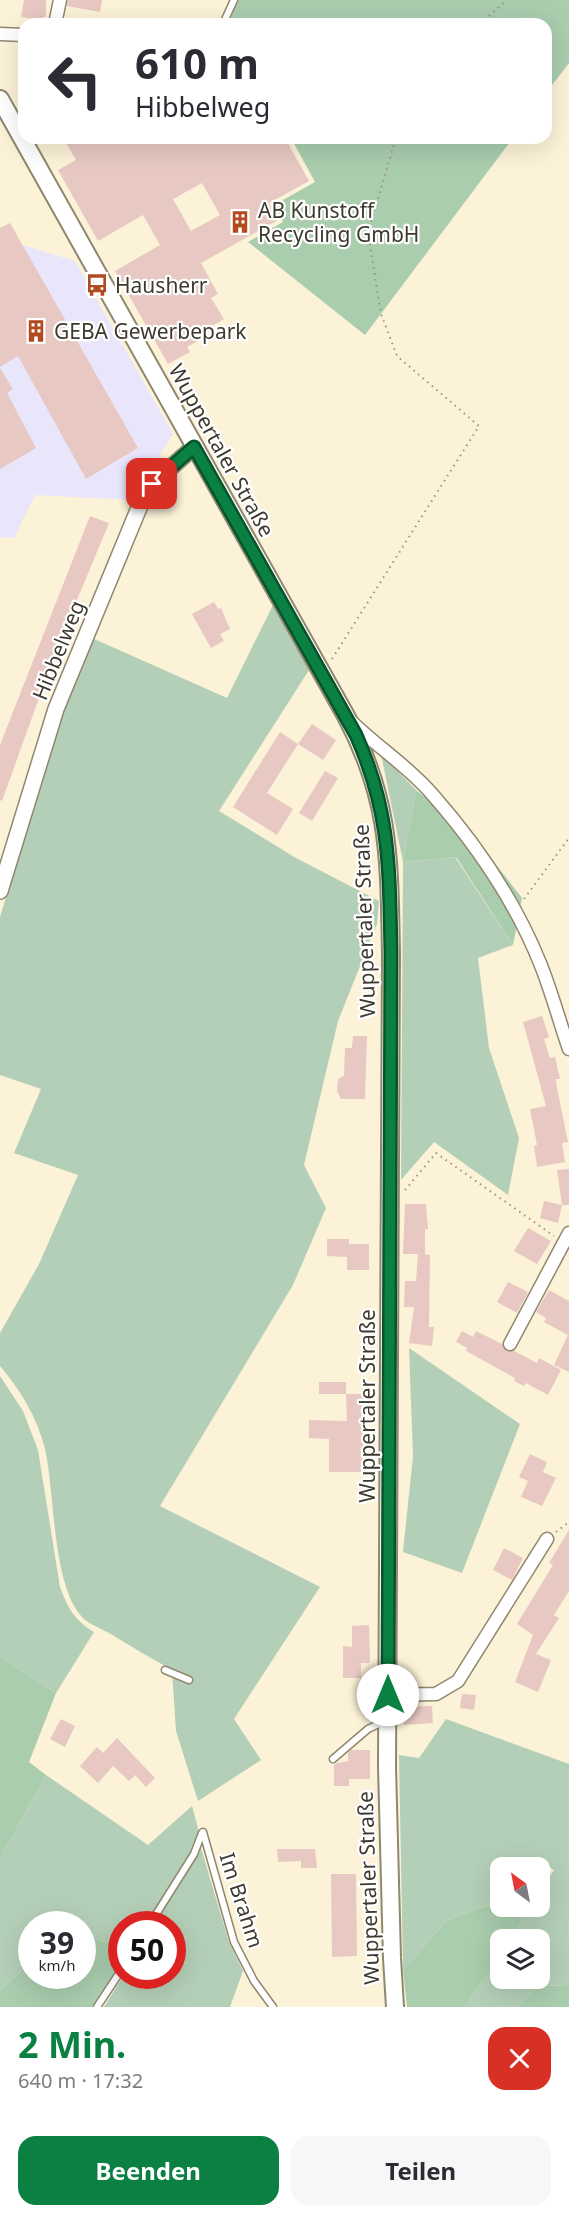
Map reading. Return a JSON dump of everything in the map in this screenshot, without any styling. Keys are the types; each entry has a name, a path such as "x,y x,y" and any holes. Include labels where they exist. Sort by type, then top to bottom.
{"main road":[{"name":"Wuppertaler Straße","path":"0,99 18,131"},
{"name":"Wuppertaler Straße","path":"25,144 346,716 370,767 381,802 388,847 391,952 388,1835 395,2007"}],"street":[{"path":"56,18 60,0"},
{"path":"0,34 18,35"},
{"name":"Hibbelweg","path":"0,891 56,709 141,502 152,484 194,447"},
{"path":"346,716 432,793 477,850 516,911 540,963 569,1049"},
{"path":"510,1344 566,1237"},
{"path":"388,1695 436,1694 458,1681 547,1539"}],"lane":[{"path":"226,18 234,0"},
{"path":"165,1671 189,1680"},
{"path":"333,1759 368,1729 388,1719"},
{"name":"Im Brahm","path":"158,1911 194,1854 203,1832 234,1942 254,1981 273,2007"},
{"path":"97,2007 109,1989"}],"path":[{"path":"487,18 507,0"},
{"path":"320,671 333,659 479,426 397,357 381,314 369,232 394,144"},
{"path":"516,911 569,838"},
{"path":"390,1208 436,1153 566,1237"}],"shaded area":[{"path":"0,238 75,261 173,434 131,500 35,495 14,538 0,537"}],"green space":[{"path":"237,0 569,0 569,63 552,85 552,18 231,18"},
{"path":"294,144 508,144 365,335 248,242 283,222 274,205 315,182"},
{"path":"273,605 309,670 219,811 296,858 379,901 377,924 338,1021 304,1165 326,1208 293,1285 160,1506 320,1587 234,1719 261,1760 198,1801 176,1731 172,1670 87,1622 72,1602 60,1561 42,1437 27,1405 0,1366 0,1333 39,1264 78,1175 14,1153 41,1089 0,1075 0,917 63,708 92,638 227,698"},
{"path":"381,754 416,790 403,862"},
{"path":"416,790 477,840 522,898 513,945 456,857 403,862"},
{"path":"455,857 513,945 478,958 489,1048 519,1138 508,1195 434,1142 401,1180 403,862"},
{"path":"409,1348 520,1424 462,1573 403,1552 413,1456"},
{"path":"0,1376 23,1411 38,1450 60,1587 72,1613 94,1632 56,1693 0,1657"},
{"path":"0,1657 56,1693 29,1762 46,1775 0,1859"},
{"path":"446,1719 569,1764 569,1986 550,1985 550,1929 518,1929 524,1917 550,1917 550,1876 554,1870 550,1867 550,1857 490,1857 490,1905 447,1920 403,1970 399,1755 419,1758"},
{"path":"46,1775 148,1845 192,1806 199,1832 191,1852 154,1911 108,1911 108,1943 96,1939 96,1911 18,1911 18,1974 0,1991 0,1859"},
{"path":"201,1848 229,1942 243,1971 230,2007 104,2007 115,1989 186,1989 186,1911 162,1911"},
{"path":"490,1905 490,1917 524,1917 518,1929 490,1929 490,1971 464,2007 407,2007 403,1970 447,1920"},
{"path":"96,1939 108,1943 108,1983 92,2007 0,2007 0,1991 18,1974 18,1989 96,1989"},
{"path":"490,1971 490,1989 534,1989 518,2007 464,2007"},
{"path":"550,1985 569,1986 569,2007 518,2007 534,1989 550,1989"}],"building":[{"path":"24,0 46,0 46,17 21,17"},
{"path":"68,0 102,0 100,12 67,6"},
{"name":"AB Kunstoff Recycling GmbH","path":"67,144 288,144 309,181 269,203 278,220 201,263 218,294 211,298 224,319 198,334 201,339 187,347 190,352 168,364 115,271 160,245 143,215 98,241 58,170 76,160","holes":["202,183 220,215 191,231 173,199"]},
{"name":"GEBA Gewerbepark","path":"10,223 138,448 86,479 18,356 0,367 0,228"},
{"name":"GEBA Gewerbepark","path":"0,368 13,389 7,393 36,448 0,469"},
{"path":"90,516 109,523 57,648 2,801 0,800 0,745"},
{"path":"214,602 218,609 221,608 230,629 220,634 224,641 211,648 192,614"},
{"path":"312,724 336,740 323,760 298,744"},
{"path":"280,732 298,744 267,793 293,809 277,835 233,807"},
{"path":"325,771 338,778 312,821 299,813"},
{"path":"542,1016 549,1037 544,1039 550,1058 555,1057 560,1079 556,1079 557,1088 568,1142 562,1143 565,1162 537,1167 534,1146 537,1145 530,1109 546,1106 523,1022"},
{"path":"353,1036 367,1036 365,1099 341,1099 337,1091 338,1079 344,1076 345,1048 352,1048"},
{"path":"569,1169 569,1205 562,1205 557,1170"},
{"path":"544,1201 562,1205 558,1223 540,1218"},
{"path":"405,1204 426,1204 428,1229 425,1229 425,1254 430,1255 429,1327 434,1327 432,1346 409,1343 414,1307 404,1307 405,1281 416,1281 418,1254 403,1254"},
{"path":"528,1228 551,1241 537,1264 514,1251"},
{"path":"327,1239 349,1239 349,1244 369,1244 369,1270 347,1270 347,1257 327,1256"},
{"path":"508,1282 528,1292 517,1313 497,1302"},
{"path":"549,1290 569,1301 569,1372 554,1365 568,1335 544,1322 546,1318 536,1312"},
{"path":"462,1331 473,1337 476,1331 502,1344 507,1351 514,1351 537,1363 539,1358 561,1370 548,1395 526,1383 524,1386 514,1381 515,1378 466,1351 467,1348 456,1342"},
{"path":"319,1382 346,1382 346,1394 319,1394"},
{"path":"346,1394 365,1394 364,1472 329,1472 329,1439 309,1438 309,1420 347,1421"},
{"path":"530,1454 547,1462 543,1472 556,1478 542,1506 521,1497 528,1481 519,1477"},
{"path":"569,1530 569,1591 554,1615 559,1618 536,1654 551,1660 538,1692 515,1682 533,1635 517,1624 553,1565 549,1563"},
{"path":"504,1548 523,1558 512,1580 493,1570"},
{"path":"369,1625 370,1663 361,1663 361,1678 343,1678 343,1646 352,1647 352,1626"},
{"path":"462,1694 476,1695 474,1710 460,1708"},
{"path":"432,1706 433,1723 404,1725 403,1707"},
{"path":"61,1719 75,1726 65,1747 50,1739"},
{"path":"117,1738 155,1778 146,1787 135,1775 129,1781 113,1766 98,1783 80,1766 97,1747 103,1753"},
{"path":"351,1750 370,1750 370,1779 349,1779 349,1786 334,1786 334,1764 348,1761 348,1753"},
{"path":"277,1849 315,1849 317,1868 301,1868 301,1861 278,1862"},
{"path":"331,1874 356,1874 357,1956 332,1957"}],"place":[{"name":"AB Kunstoff Recycling GmbH","path":"240,222"},
{"name":"Hausherr","path":"97,285"},
{"name":"GEBA Gewerbepark","path":"36,331"}],"route":[{"path":"152,484 194,447 346,716 370,767 381,802 388,847 391,952 388,1695"}]}
